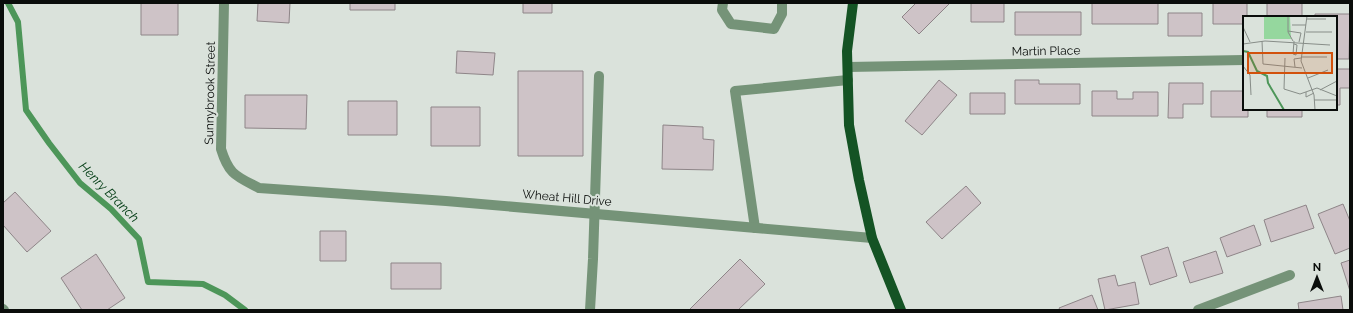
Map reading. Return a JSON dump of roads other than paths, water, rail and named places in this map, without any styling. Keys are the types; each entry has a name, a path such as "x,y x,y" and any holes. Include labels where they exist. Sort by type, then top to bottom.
{"main road":[{"path":"853,3 847,51 849,125 872,238 901,310"}],"street":[{"name":"Sunnybrook Street","path":"224,3 221,149 227,166 235,175 259,188"},
{"path":"722,3 722,10 732,24 774,28 782,14 782,3"},
{"name":"Martin Place","path":"848,67 1243,60"},
{"path":"590,310 595,213 599,76"},
{"path":"755,228 735,91 848,80"},
{"name":"Wheat Hill Drive","path":"259,188 595,213 872,238"},
{"path":"1198,310 1290,275"}],"waterway":[{"name":"Henry Branch","path":"8,3 18,22 26,110 80,183 111,209 139,239 148,282 203,284 225,295 245,310"}]}
